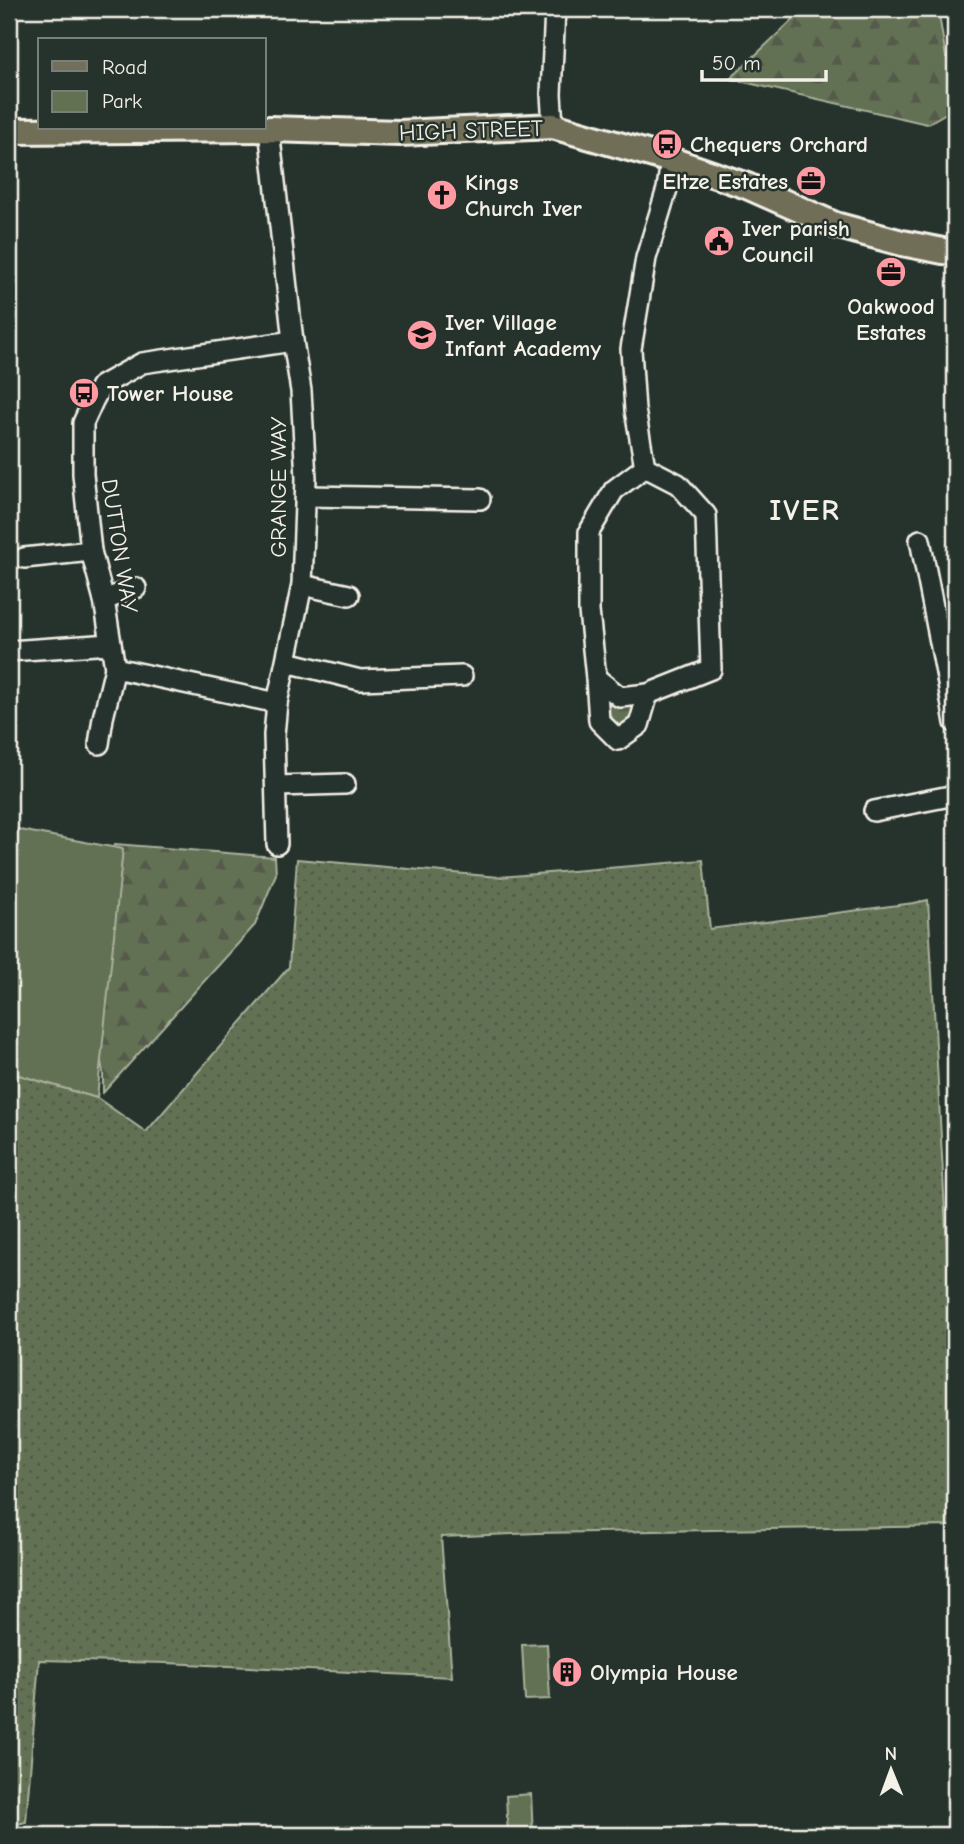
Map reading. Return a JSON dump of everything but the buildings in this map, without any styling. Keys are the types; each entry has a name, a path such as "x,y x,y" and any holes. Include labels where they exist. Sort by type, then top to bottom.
{"main road":[{"name":"HIGH STREET","path":"266,129 400,133 553,126 671,160 747,186 835,225 902,243 955,252"},
{"name":"HIGH STREET","path":"9,131 139,130"}],"street":[{"path":"553,126 551,94 555,9"},
{"name":"GRANGE WAY","path":"269,129 301,391 306,496 302,585 277,703 274,735 277,844"},
{"path":"645,467 635,410 631,349 646,258 667,189 671,160"},
{"name":"DUTTON WAY","path":"116,668 104,600 91,551 83,474 83,423 101,386 142,363 293,341"},
{"path":"645,467 614,491 589,532 589,611 598,721 618,740 639,725 648,694"},
{"path":"596,678 620,697 648,694 710,669 706,515 678,484 645,467"},
{"path":"306,496 480,499"},
{"path":"920,540 951,677 955,723"},
{"path":"24,558 91,551"},
{"path":"302,585 349,595"},
{"path":"104,600 136,588"},
{"path":"9,651 111,644"},
{"path":"287,662 360,680 462,676"},
{"path":"99,744 116,668 277,703"},
{"path":"276,786 345,784"},
{"path":"874,811 955,795"}],"green space":[{"path":"804,9 938,9 946,57 955,58 955,108 927,124 730,79"},
{"path":"610,700 630,702 635,711 627,728 611,727 604,709"},
{"path":"9,828 123,849 97,1098 9,1072"},
{"path":"115,844 275,857 276,874 255,925 103,1093 103,1073 91,1003 102,898"},
{"path":"297,859 499,877 703,860 710,929 928,900 949,1284 955,1284 955,1526 441,1537 452,1677 167,1663 39,1660 26,1822 9,1826 9,1536 14,1528 9,1525 9,1072 97,1098 146,1132 289,967"},
{"path":"547,1644 550,1699 525,1700 522,1645"},
{"path":"531,1794 533,1835 508,1835 506,1796"}],"place":[{"name":"Chequers Orchard","path":"667,144"},
{"name":"Eltze Estates","path":"811,181"},
{"name":"Kings Church Iver","path":"442,195"},
{"name":"Iver parish Council","path":"719,241"},
{"name":"Oakwood Estates","path":"891,272"},
{"name":"Iver Village Infant Academy","path":"422,335"},
{"name":"Tower House","path":"84,393"},
{"name":"Olympia House","path":"567,1672"}],"district":[{"name":"IVER","path":"805,510"}]}
